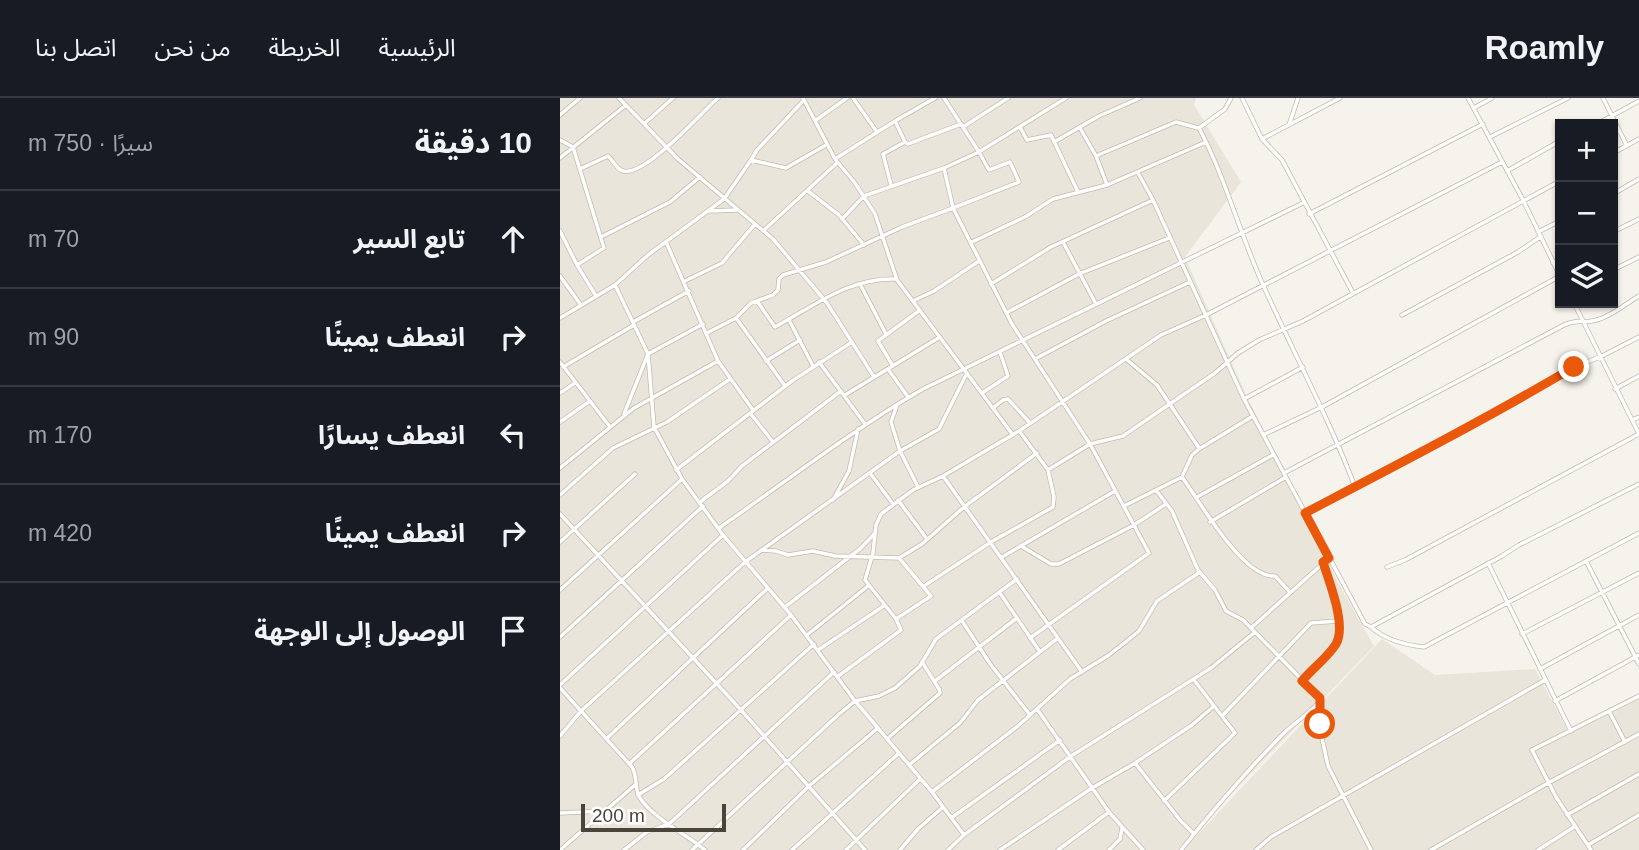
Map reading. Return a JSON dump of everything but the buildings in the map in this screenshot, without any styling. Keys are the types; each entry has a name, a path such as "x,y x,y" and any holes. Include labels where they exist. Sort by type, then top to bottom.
{"street":[{"path":"560,115 580,98"},
{"path":"619,98 678,159 764,230 823,298 874,377"},
{"path":"645,123 673,98"},
{"path":"816,120 847,98"},
{"path":"853,98 877,132"},
{"path":"764,230 808,191 836,161 877,132 935,98"},
{"path":"707,333 736,318 746,306 776,293 779,279 783,275 801,271 1019,183 1010,162 989,170 944,98"},
{"path":"891,185 883,154 905,142 908,144 962,126 1008,98"},
{"path":"842,219 864,196 979,152 1066,98"},
{"path":"1199,128 1225,109 1231,98"},
{"path":"1289,125 1298,98"},
{"path":"1262,139 1340,98"},
{"path":"1468,98 1555,266"},
{"path":"1474,108 1492,98"},
{"path":"1490,137 1568,98"},
{"path":"1603,98 1627,146"},
{"path":"580,169 608,156 619,170 633,170 642,166 667,146 714,99"},
{"path":"560,318 615,285 648,255 724,199 757,149 804,99 826,145 875,214 896,279 1013,435"},
{"path":"1054,142 1099,116 1136,99"},
{"path":"1245,99 1262,139 1282,160 1353,294"},
{"path":"1606,119 1639,102"},
{"path":"560,158 626,105"},
{"path":"895,121 905,142"},
{"path":"1096,156 1176,121 1199,128 1225,185 1263,286 1339,444 1355,487"},
{"path":"1310,214 1483,124"},
{"path":"1019,126 1027,140 1050,135 1078,192"},
{"path":"1080,128 1096,156 1107,185"},
{"path":"1618,150 1639,139"},
{"path":"560,140 573,147 604,249 577,265"},
{"path":"972,242 1025,217 1054,199 1107,185 1206,142"},
{"path":"1507,172 1555,144"},
{"path":"751,160 786,168 826,145"},
{"path":"624,850 647,832 669,824 836,674 896,635 901,628 896,619 865,580 881,514 898,500 1020,431 1161,335 1206,315 1502,162"},
{"path":"944,167 953,208 1006,313 1090,444 1149,551 1149,555 1030,638"},
{"path":"1138,173 1273,455 1360,619 1378,633 1409,646 1424,647 1639,533"},
{"path":"601,237 635,222 674,199 700,177"},
{"path":"1618,191 1639,180"},
{"path":"1048,470 1090,444 1123,436 1259,340 1353,294 1558,182"},
{"path":"808,191 842,219 863,245"},
{"path":"991,284 1041,253 1153,200"},
{"path":"719,528 865,424 908,397 1303,203"},
{"path":"708,211 740,210"},
{"path":"1618,230 1639,219"},
{"path":"685,281 722,263 755,223"},
{"path":"1402,315 1518,252 1555,224"},
{"path":"560,231 562,239 597,296"},
{"path":"1006,313 1079,274 1168,238"},
{"path":"666,242 718,361 773,442"},
{"path":"1063,242 1096,304"},
{"path":"1618,268 1639,257"},
{"path":"913,301 934,291 979,261"},
{"path":"560,276 581,305"},
{"path":"757,301 774,327 823,298 877,278 896,279"},
{"path":"1263,435 1322,407 1555,279"},
{"path":"1035,359 1106,321 1190,282"},
{"path":"860,284 886,334"},
{"path":"615,285 648,354 654,427 676,470 723,535 785,607 855,701 932,792 964,835"},
{"path":"563,367 689,291"},
{"path":"1210,522 1339,444 1528,343 1571,322 1601,318 1639,296"},
{"path":"1388,567 1639,434 1575,308"},
{"path":"908,397 878,341 920,310"},
{"path":"736,318 785,386"},
{"path":"789,320 813,366"},
{"path":"623,416 648,354 703,324"},
{"path":"845,395 940,337"},
{"path":"1305,513 1408,461 1574,367 1600,358 1639,337"},
{"path":"766,361 800,340"},
{"path":"676,470 785,386 852,342"},
{"path":"982,393 1008,376 1000,352"},
{"path":"1126,359 1157,384 1199,449"},
{"path":"560,468 623,416 718,361"},
{"path":"560,362 610,427"},
{"path":"819,362 865,424"},
{"path":"1244,399 1303,367"},
{"path":"560,736 581,711 745,562 900,451 942,426 965,371"},
{"path":"1615,389 1639,376"},
{"path":"560,495 613,448 675,417 730,379"},
{"path":"560,393 575,383"},
{"path":"560,637 622,582 702,504 773,442 841,391"},
{"path":"993,408 1003,400 1008,400 1030,423"},
{"path":"560,422 590,401"},
{"path":"898,403 891,421 900,451 918,487"},
{"path":"1124,506 1182,477 1192,455 1253,416"},
{"path":"1632,420 1639,416"},
{"path":"832,501 849,471 858,429"},
{"path":"924,586 991,542 1053,508 1054,497 1048,470 1020,431"},
{"path":"762,550 788,555 813,551 829,555 900,558 927,540 964,507 1037,453"},
{"path":"1197,497 1273,455"},
{"path":"870,473 893,504"},
{"path":"560,542 635,474"},
{"path":"943,476 1082,672"},
{"path":"1182,477 1197,497 1210,522 1252,568 1266,576 1275,576 1289,591"},
{"path":"560,590 682,479"},
{"path":"1371,627 1639,484"},
{"path":"1156,490 1172,511 1200,572 1215,590 1226,611 1240,618 1317,694 1326,756 1371,850"},
{"path":"1002,557 1115,491"},
{"path":"898,500 927,540"},
{"path":"1021,546 1051,564 1059,564 1134,525 1166,504"},
{"path":"560,514 741,710 865,850"},
{"path":"785,607 851,556 876,532"},
{"path":"705,850 644,803 638,794 635,773 629,764 560,687 723,535"},
{"path":"896,619 930,598 924,586 900,558"},
{"path":"948,850 964,835 1071,756 1232,652 1289,591 1329,558"},
{"path":"1586,561 1639,664"},
{"path":"1302,681 1338,639 1337,608 1323,562"},
{"path":"1488,563 1572,731"},
{"path":"932,792 1030,715 1064,684 1109,655 1139,631 1157,601 1200,572"},
{"path":"1522,634 1639,573"},
{"path":"692,850 855,701 879,696 895,688 917,670 932,642 1017,579"},
{"path":"807,635 868,586"},
{"path":"606,738 768,588"},
{"path":"1000,593 1040,652"},
{"path":"818,650 885,605"},
{"path":"629,764 791,615"},
{"path":"1539,668 1639,615"},
{"path":"935,681 1017,618"},
{"path":"962,620 1030,715"},
{"path":"1222,716 1311,623 1338,621"},
{"path":"909,765 960,723 973,704 1058,638"},
{"path":"638,794 664,779 814,644"},
{"path":"1555,701 1637,656"},
{"path":"887,739 939,695 935,681 922,662"},
{"path":"1164,801 1233,736 1234,731 1194,679"},
{"path":"1256,850 1271,837 1545,680"},
{"path":"1591,850 1548,783 1532,750 1639,696"},
{"path":"1181,850 1288,730 1302,721 1320,701"},
{"path":"1000,850 1192,725 1214,706"},
{"path":"1037,709 1109,812 1143,850"},
{"path":"1609,711 1625,741"},
{"path":"743,850 808,787 878,728"},
{"path":"1431,850 1639,735"},
{"path":"951,818 1060,740"},
{"path":"792,850 899,753"},
{"path":"1135,763 1194,834"},
{"path":"1567,815 1639,774"},
{"path":"846,850 920,779"},
{"path":"560,850 636,784"},
{"path":"900,850 918,829 943,807"},
{"path":"560,813 603,811"},
{"path":"1058,850 1109,812"},
{"path":"1588,845 1639,815"},
{"path":"1538,850 1575,827"},
{"path":"1109,850 1120,839 1122,828"}],"shaded area":[{"path":"560,98 1196,98 1194,105 1241,182 1185,257 1246,395 1303,506 1338,583 1374,646 1177,850 560,850"},
{"path":"1382,639 1435,675 1535,669 1567,729 1639,693 1639,850 1183,850"}],"route":[{"path":"1320,724 1320,698 1302,681 1335,645 1339,630 1337,608 1323,562 1329,558 1305,513 1408,461 1574,367"}]}
